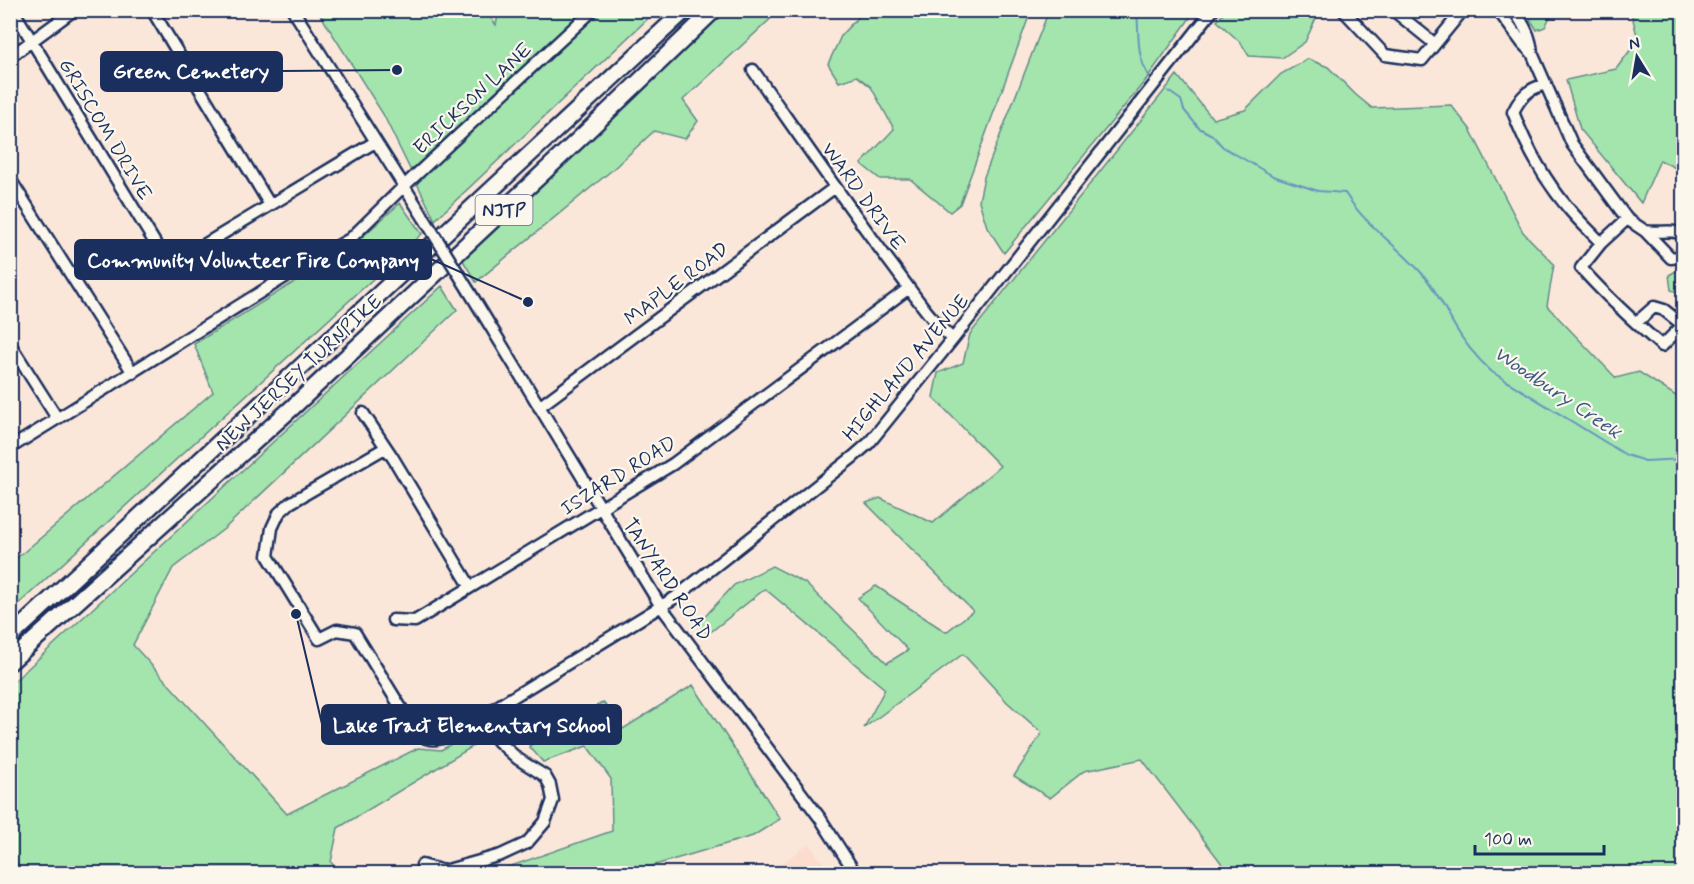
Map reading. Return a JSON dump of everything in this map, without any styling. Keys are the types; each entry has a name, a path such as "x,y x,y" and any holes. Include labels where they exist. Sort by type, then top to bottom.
{"highway":[{"name":"NEW JERSEY TURNPIKE","path":"10,637 685,10"},
{"name":"NEW JERSEY TURNPIKE","path":"10,662 293,407 714,10"}],"street":[{"name":"GRISCOM DRIVE","path":"13,10 169,266 270,205"},
{"path":"10,57 74,10"},
{"path":"152,10 270,205 375,142"},
{"name":"TANYARD ROAD","path":"293,10 424,218 660,605 820,818 856,873"},
{"name":"ERICKSON LANE","path":"10,448 350,239 592,10"},
{"name":"HIGHLAND AVENUE","path":"385,448 290,503 279,513 272,528 268,556 318,639 337,630 355,633 414,729 428,738 436,739 450,735 479,718 676,597 854,458 869,443 953,339 1213,10"},
{"path":"1343,10 1385,55 1422,60 1462,10"},
{"path":"1393,10 1435,44"},
{"path":"1498,10 1532,53"},
{"path":"1513,10 1530,39 1532,53 1572,144 1627,219 1645,231 1671,258 1683,253"},
{"name":"WARD DRIVE","path":"753,70 834,188 909,288 953,339"},
{"path":"1546,84 1520,97 1513,112 1546,180 1568,208 1601,243"},
{"path":"10,179 133,373"},
{"name":"MAPLE ROAD","path":"539,407 834,188"},
{"path":"1627,219 1601,243 1581,268 1609,299 1636,323"},
{"path":"1645,231 1657,233 1677,231 1683,235"},
{"name":"ISZARD ROAD","path":"393,620 415,621 673,464 909,288"},
{"path":"10,344 57,418"},
{"path":"363,413 470,586"},
{"path":"422,865 444,871 501,855 527,843 545,822 553,800 550,785 545,776 518,759 499,742 479,718"}],"shaded area":[{"path":"809,844 831,873 747,873 782,863"}],"green space":[{"path":"1049,10 1195,11 1145,81 1004,253 987,227 979,201 984,177"},
{"path":"318,11 486,11 496,25 499,11 656,11 435,220 383,114"},
{"path":"725,11 779,11 683,100 698,121 685,139 654,131 611,171 476,282 462,259"},
{"path":"864,11 1031,11 960,204 950,212 910,179 880,179 861,164 894,129 871,87 857,76 839,82 828,64 842,34"},
{"path":"1225,11 1317,11 1318,14 1305,42 1282,58 1249,56 1241,43 1217,21"},
{"path":"1525,11 1550,11 1551,15 1545,27 1537,30"},
{"path":"1631,11 1683,11 1683,172 1660,160 1641,203 1580,129 1566,80 1616,69 1638,40"},
{"path":"1308,59 1328,67 1372,108 1451,105 1470,129 1523,232 1554,264 1547,306 1616,378 1639,372 1679,398 1683,394 1683,873 1229,873 1142,759 1084,771 1050,798 1014,776 1042,733 1007,702 963,654 864,728 885,689 765,589 708,634 698,624 734,585 772,566 805,583 887,663 908,650 858,598 876,586 946,632 973,611 866,503 880,498 933,523 1000,466 933,397 938,373 963,363 970,334 1177,75 1213,119 1245,110 1281,74"},
{"path":"400,203 422,234 11,611 11,563 213,392 194,344 350,248"},
{"path":"1683,267 1683,294 1671,290 1669,275"},
{"path":"442,286 457,310 224,529 173,568 133,645 287,814 418,748 441,750 474,731 480,742 338,828 331,862 339,873 11,873 11,684"},
{"path":"693,685 780,819 753,836 628,873 491,873 612,831 611,779 587,746 543,762 529,746 603,702 623,729"}],"waterway":[{"name":"Woodbury Creek","path":"1137,10 1140,54 1150,77"},
{"name":"Woodbury Creek","path":"1168,91 1181,100 1184,110 1199,128 1212,135 1223,147 1273,176 1318,191 1345,193 1373,227 1425,277 1462,338 1492,372 1626,455 1645,461 1684,459"},
{"path":"10,848 21,874"}],"place":[{"name":"Green Cemetery","path":"397,70"},
{"name":"Community Volunteer Fire Company","path":"528,302"},
{"name":"Lake Tract Elementary School","path":"296,614"}]}
